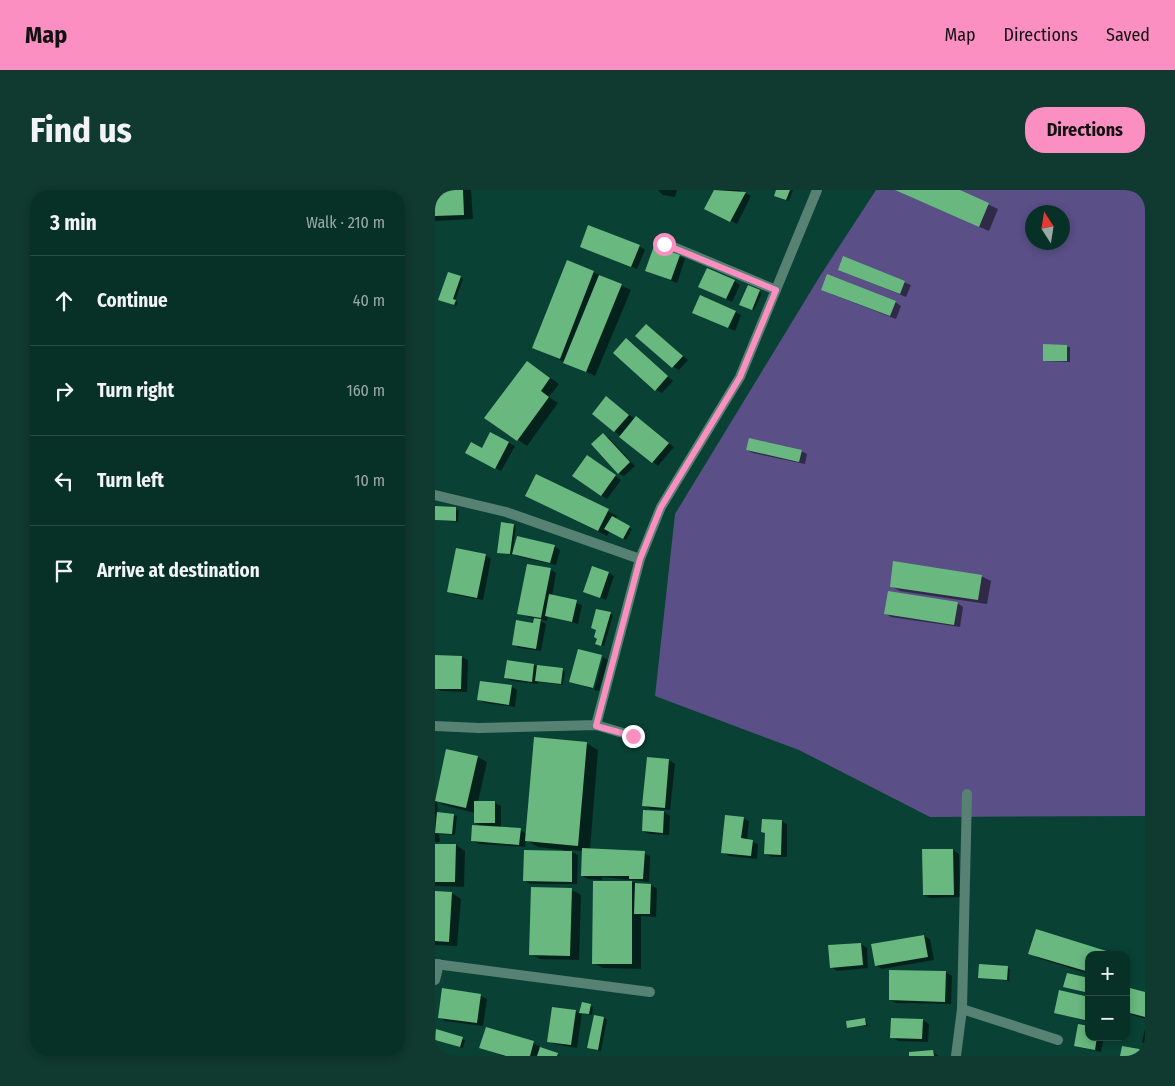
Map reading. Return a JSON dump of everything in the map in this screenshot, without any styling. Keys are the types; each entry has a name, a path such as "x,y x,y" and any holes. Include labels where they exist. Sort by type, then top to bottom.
{"street":[{"path":"596,726 640,559 661,507 740,377 817,190"},
{"path":"664,244 776,290"},
{"path":"435,495 506,512 640,559"},
{"path":"435,726 479,728 596,726 633,736"},
{"path":"956,1056 962,1009 967,794"},
{"path":"435,980 437,964 650,992"},
{"path":"962,1009 1058,1040"}],"shaded area":[{"path":"876,190 1145,190 1145,816 930,817 799,750 655,696 675,514 820,276"}],"building":[{"path":"441,190 463,190 464,215 435,216 435,193 442,192"},
{"path":"714,190 746,192 730,222 704,209"},
{"path":"776,190 790,190 786,200 774,196"},
{"path":"895,190 960,190 989,203 979,227"},
{"path":"588,225 640,245 631,267 580,247"},
{"path":"654,246 680,255 671,280 645,271"},
{"path":"843,256 905,281 900,294 838,270"},
{"path":"567,260 594,271 560,359 532,348"},
{"path":"707,268 735,280 726,299 698,287"},
{"path":"448,272 461,276 453,299 456,300 454,305 438,300"},
{"path":"827,274 896,301 890,316 821,290"},
{"path":"599,275 622,284 586,372 563,363"},
{"path":"748,285 760,290 752,310 739,305"},
{"path":"700,295 736,311 728,328 692,313"},
{"path":"646,324 683,356 672,368 635,336"},
{"path":"626,338 668,376 655,391 613,353"},
{"path":"1043,344 1067,345 1067,361 1043,361"},
{"path":"527,361 550,378 541,391 549,397 517,441 484,418"},
{"path":"606,396 629,415 614,432 592,414"},
{"path":"636,416 669,443 652,463 619,437"},
{"path":"490,432 509,442 495,469 465,453 471,442 482,448"},
{"path":"603,433 630,462 618,474 591,444"},
{"path":"749,438 802,450 799,462 746,450"},
{"path":"587,455 616,475 601,496 572,476"},
{"path":"536,474 609,509 598,531 525,496"},
{"path":"435,506 456,507 456,521 435,520"},
{"path":"612,516 630,526 623,539 604,529"},
{"path":"501,522 514,524 510,554 497,553"},
{"path":"517,536 555,545 550,563 512,554"},
{"path":"456,548 486,554 477,598 447,592"},
{"path":"893,561 982,575 978,600 890,587"},
{"path":"527,564 551,568 541,618 517,614"},
{"path":"592,566 609,572 600,598 583,592"},
{"path":"888,591 958,602 954,625 884,614"},
{"path":"549,594 577,600 572,622 545,616"},
{"path":"596,609 611,612 601,646 595,644 597,639 594,637 596,630 591,628"},
{"path":"534,618 541,619 536,649 512,645 516,620 533,623"},
{"path":"578,649 602,655 593,688 569,682"},
{"path":"435,655 462,656 461,689 435,689"},
{"path":"507,660 534,664 532,682 504,678"},
{"path":"537,665 563,668 561,684 535,681"},
{"path":"480,681 512,685 509,705 477,700"},
{"path":"534,737 587,742 578,846 525,841"},
{"path":"446,749 478,756 466,808 435,801"},
{"path":"647,757 669,759 665,808 642,806"},
{"path":"474,801 495,801 495,823 474,823"},
{"path":"643,810 664,811 663,833 642,831"},
{"path":"437,812 454,814 452,834 435,833"},
{"path":"725,815 744,817 741,838 753,840 751,856 721,853"},
{"path":"762,819 782,820 781,855 764,854 765,833 761,832"},
{"path":"472,825 521,828 519,845 471,841"},
{"path":"435,844 456,844 455,882 435,882"},
{"path":"582,848 645,851 643,879 629,879 629,876 581,876"},
{"path":"922,849 953,849 954,895 923,895"},
{"path":"524,850 572,851 572,882 523,881"},
{"path":"593,881 632,881 632,964 592,964"},
{"path":"635,883 651,884 650,914 634,914"},
{"path":"531,887 572,888 570,956 529,955"},
{"path":"435,891 452,892 449,942 435,941"},
{"path":"1036,929 1106,951 1085,951 1085,971 1028,954"},
{"path":"924,935 928,957 875,966 871,944"},
{"path":"861,943 863,965 830,968 828,945"},
{"path":"979,964 1008,966 1007,980 978,978"},
{"path":"889,970 946,971 945,1002 889,1000"},
{"path":"1067,973 1085,977 1085,992 1063,987"},
{"path":"442,988 481,994 477,1023 438,1018"},
{"path":"1130,988 1145,992 1145,1017 1130,1013"},
{"path":"1059,990 1085,996 1085,1020 1054,1013"},
{"path":"582,1002 591,1004 589,1014 579,1013"},
{"path":"552,1007 576,1010 571,1045 547,1042"},
{"path":"594,1015 604,1017 598,1050 587,1048"},
{"path":"865,1018 866,1025 847,1028 846,1021"},
{"path":"891,1018 923,1019 922,1039 890,1038"},
{"path":"1078,1024 1085,1025 1085,1041 1096,1041 1095,1050 1074,1046"},
{"path":"486,1027 534,1041 530,1056 506,1056 479,1048"},
{"path":"436,1029 463,1037 460,1047 435,1040"},
{"path":"1122,1046 1145,1050 1145,1056 1120,1056"},
{"path":"540,1047 558,1053 557,1056 537,1056"},
{"path":"933,1050 934,1056 909,1056 909,1052"}],"route":[{"path":"633,736 617,730 596,726 640,559 661,507 740,377 776,290 664,244"}]}
